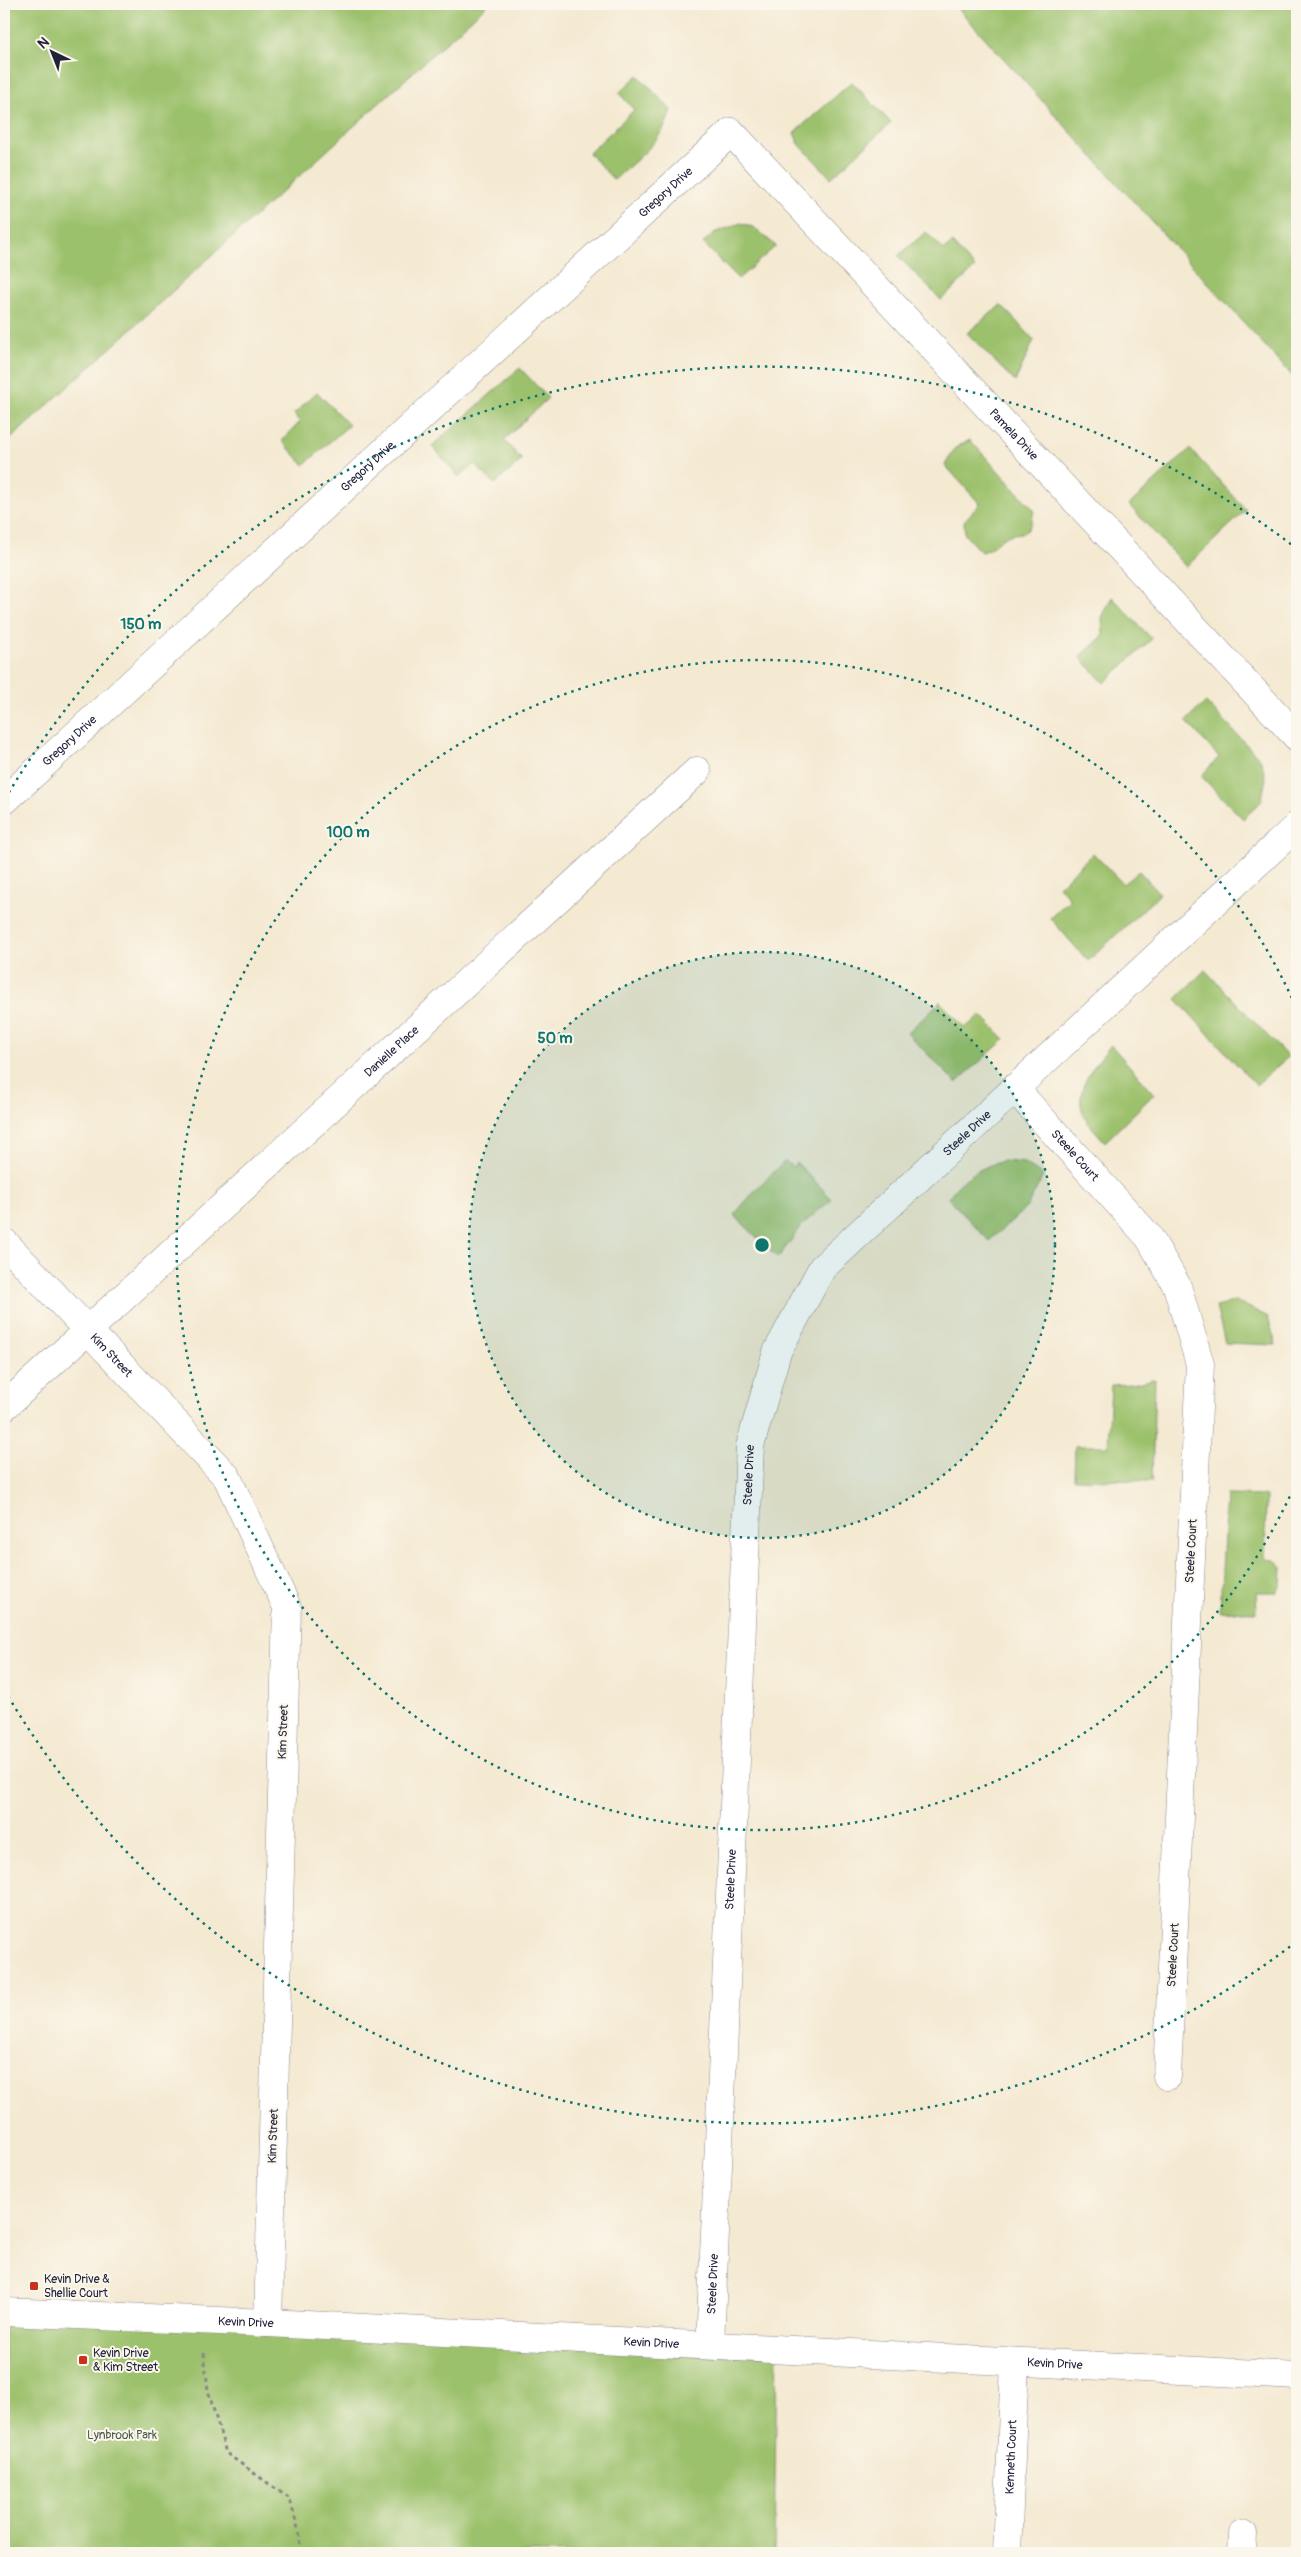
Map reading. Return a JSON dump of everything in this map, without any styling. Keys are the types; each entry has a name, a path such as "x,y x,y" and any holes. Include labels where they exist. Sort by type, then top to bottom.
{"street":[{"name":"Pamela Drive","path":"731,132 1297,737"},
{"name":"Gregory Drive","path":"4,801 731,132"},
{"name":"Danielle Place","path":"4,1407 697,771"},
{"name":"Steele Drive","path":"710,2345 750,1446 777,1352 822,1268 1297,826"},
{"name":"Steele Court","path":"1014,1088 1149,1237 1177,1286 1200,1364 1167,2076"},
{"name":"Kim Street","path":"4,1242 227,1477 286,1607 268,2323"},
{"name":"Kevin Drive","path":"4,2312 268,2323 1297,2376"},
{"name":"Kenneth Court","path":"1007,2553 1015,2362"}],"path":[{"path":"201,2320 208,2390 226,2453 290,2499 300,2536 299,2553"}],"green space":[{"path":"4,4 488,4 4,445"},
{"path":"954,4 1297,4 1297,381"},
{"path":"638,75 671,110 656,140 614,180 589,153 634,110 619,93"},
{"path":"852,82 891,123 831,178 799,144 794,133"},
{"path":"741,223 755,228 776,246 738,279 703,243 714,233"},
{"path":"926,232 944,250 952,243 975,268 941,300 898,256"},
{"path":"1001,305 1034,340 1015,382 967,333"},
{"path":"520,368 548,398 504,440 522,460 495,484 474,464 459,477 432,446"},
{"path":"317,392 349,425 304,465 282,441 300,422 294,414"},
{"path":"970,440 1034,510 1032,521 1026,531 1009,535 981,552 965,535 964,521 980,504 945,465 955,448"},
{"path":"1190,449 1246,510 1186,567 1129,505"},
{"path":"1112,597 1152,639 1104,683 1080,657 1103,636 1102,617"},
{"path":"1206,702 1261,760 1266,779 1261,802 1243,819 1201,776 1219,757 1186,721"},
{"path":"1093,853 1123,884 1139,871 1160,894 1088,961 1050,918 1070,899 1059,886"},
{"path":"1205,970 1288,1057 1256,1085 1176,999"},
{"path":"940,1002 965,1028 981,1015 1005,1039 956,1083 907,1033"},
{"path":"1111,1045 1154,1094 1105,1142 1085,1118 1081,1108 1081,1098 1087,1078"},
{"path":"785,1161 792,1167 797,1163 832,1199 803,1224 778,1258 734,1215 758,1187"},
{"path":"1004,1161 1024,1163 1043,1176 1027,1207 989,1241 948,1198 959,1184 973,1174 988,1166"},
{"path":"1236,1301 1268,1317 1276,1345 1225,1343 1216,1307"},
{"path":"1155,1379 1152,1481 1074,1479 1075,1446 1108,1446 1111,1385 1132,1384"},
{"path":"1226,1495 1266,1496 1265,1559 1275,1560 1282,1568 1281,1584 1277,1592 1256,1592 1257,1612 1220,1611"},
{"name":"Lynbrook Park","path":"4,2312 777,2348 774,2553 4,2553"}],"place":[{"name":"Kevin Drive & Shellie Court","path":"34,2286"},
{"name":"Kevin Drive & Kim Street","path":"83,2360"}]}
